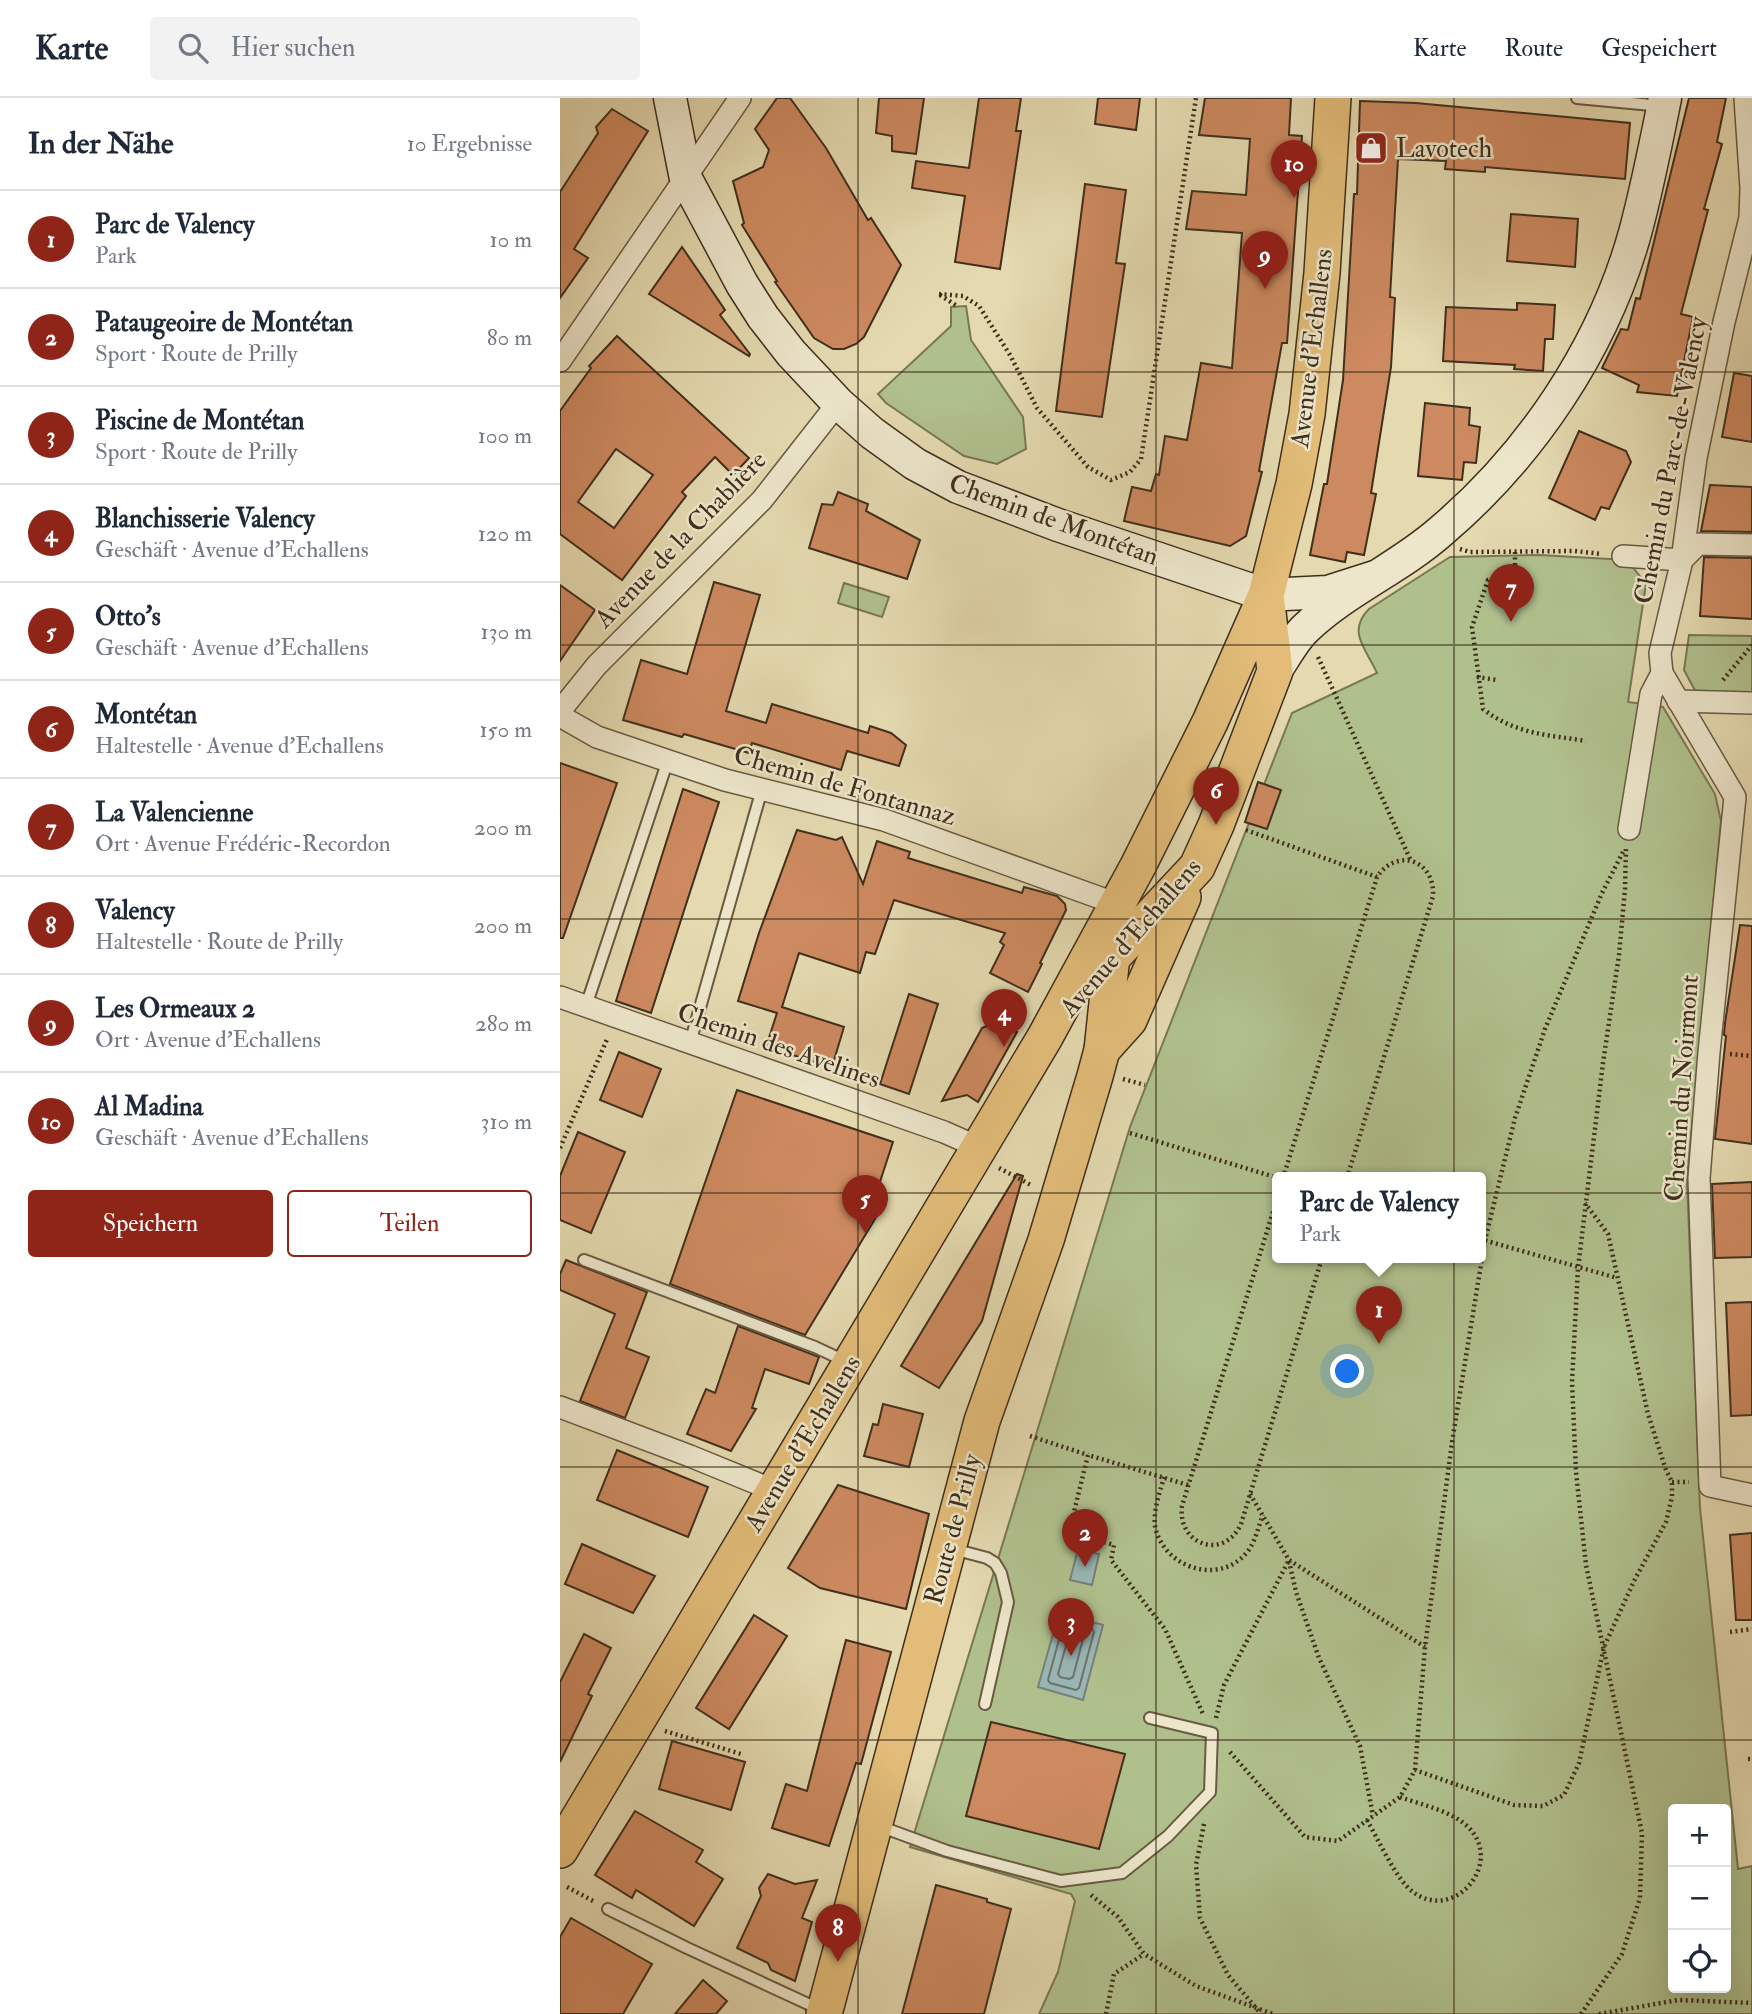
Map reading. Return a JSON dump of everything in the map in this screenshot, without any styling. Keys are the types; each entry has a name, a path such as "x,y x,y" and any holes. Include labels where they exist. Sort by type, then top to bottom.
{"main road":[{"name":"Avenue d'Echallens","path":"560,1850 849,1364 988,1157 1045,1037 1117,904 1209,722 1266,595 1294,484 1307,414 1322,273 1333,98"},
{"name":"Avenue d'Echallens","path":"1045,1037 1113,957 1197,867 1216,825 1275,671 1266,595"},
{"name":"Route de Prilly","path":"1102,1050 1129,1020 1197,867"},
{"name":"Route de Prilly","path":"825,2013 982,1421 1046,1240 1102,1050 1117,904"}],"street":[{"path":"560,361 740,98"},
{"name":"Chemin du Parc-de-Valency","path":"1628,838 1651,694 1662,673 1660,653 1682,560 1696,458 1724,322 1750,218 1751,188 1745,98"},
{"name":"Chemin de Montétan","path":"664,102 686,179 742,284 791,354 838,403 872,433 915,464 958,487 1058,525 1266,595"},
{"path":"1275,671 1305,629 1375,577 1402,562 1430,541 1499,476 1537,430 1567,384 1614,294 1635,233 1664,102"},
{"name":"Avenue de la Chablière","path":"560,710 597,665 762,500 838,403"},
{"path":"1623,556 1682,560 1698,544 1752,544"},
{"path":"1266,595 1328,592 1375,577"},
{"name":"Chemin du Noirmont","path":"1662,673 1735,797 1699,1178 1710,1486 1752,1495"},
{"path":"1678,701 1752,703"},
{"name":"Chemin de Fontannaz","path":"560,716 597,737 724,780 884,820 1117,904"},
{"name":"Chemin des Avelines","path":"560,997 944,1132 988,1157"},
{"path":"560,1407 773,1490"}],"lane":[{"path":"1577,98 1664,102"},
{"path":"586,1006 668,760"},
{"path":"690,1043 762,789"},
{"path":"584,1260 815,1347 849,1364"},
{"path":"947,1548 987,1558 995,1563 1001,1573 1007,1602 985,1704"},
{"path":"874,1824 947,1851 1061,1881 1122,1873 1168,1836 1209,1792 1212,1733 1150,1718"},
{"path":"608,1909 825,2013"}],"path":[{"path":"957,306 939,294 963,296 979,306 1010,355 1037,408 1088,467 1111,480 1130,472 1141,459 1196,98"},
{"path":"1451,547 1470,552 1575,551 1623,556"},
{"path":"1515,552 1515,573 1524,586"},
{"path":"1515,573 1488,580 1472,627 1483,709 1498,721 1524,732 1586,741"},
{"path":"1704,702 1752,645"},
{"path":"1317,655 1411,861"},
{"path":"1477,677 1497,680"},
{"path":"1241,829 1377,877"},
{"path":"1581,2014 1622,1954 1640,1898 1643,1833 1586,1564 1576,1472 1572,1382 1578,1268 1602,1063 1619,955 1628,838"},
{"path":"1486,1228 1515,1118 1545,1029 1628,838"},
{"path":"1285,1172 1377,877 1390,863 1411,861 1420,864 1432,878 1433,896 1349,1172"},
{"path":"560,1148 616,1017"},
{"path":"1122,1078 1145,1085"},
{"path":"1130,1133 1272,1176"},
{"path":"988,1157 1035,1187"},
{"path":"1415,1770 1514,1805 1543,1806 1564,1795 1579,1763 1604,1647 1634,1581 1663,1529 1672,1497 1672,1482 1648,1414 1608,1234 1585,1202"},
{"path":"1272,1215 1182,1506 1182,1524 1193,1539 1212,1545 1223,1543 1238,1530 1320,1263"},
{"path":"1486,1240 1617,1278"},
{"path":"1088,1455 1069,1532 1114,1545 1111,1560 1165,1629 1212,1733 1305,1837 1338,1841 1400,1797 1415,1770 1425,1647 1479,1263"},
{"path":"1030,1436 1188,1485"},
{"path":"1164,1477 1156,1507 1155,1523 1159,1540 1169,1554 1190,1568 1221,1569 1235,1562 1247,1553 1263,1515"},
{"path":"1250,1493 1289,1560 1296,1592 1319,1658 1360,1746 1373,1816"},
{"path":"1289,1560 1425,1647"},
{"path":"1212,1733 1224,1685 1289,1560"},
{"path":"1730,1632 1752,1629"},
{"path":"661,1729 741,1754"},
{"path":"1209,1792 1196,1866 1200,1918 1227,1975 1261,2014"},
{"path":"1367,1820 1401,1879 1414,1893 1433,1900 1444,1900 1465,1891 1478,1875 1481,1852 1477,1839 1459,1820 1400,1797"},
{"path":"1061,1881 1085,1890 1118,1916 1144,1954 1196,1986 1273,2014"},
{"path":"567,1887 582,1895"},
{"path":"1106,2014 1114,1975 1144,1954"},
{"path":"1599,2014 1678,2000 1752,2003"}],"green space":[{"path":"966,306 971,340 1023,417 1026,449 997,464 964,456 886,403 878,394 951,326 951,307"},
{"path":"1540,555 1627,560 1646,584 1628,702 1663,707 1715,794 1721,821 1687,1180 1700,1508 1738,1869 1752,1866 1752,2014 1039,2014 1058,1972 1075,1901 1071,1894 910,1847 1130,1127 1292,713 1377,673 1361,641 1359,625 1369,609 1450,557"},
{"path":"844,583 889,597 882,617 838,603"},
{"path":"1689,635 1752,636 1752,712 1705,709 1684,670"}],"water":[{"path":"1078,1549 1099,1554 1092,1585 1070,1580"},
{"path":"1059,1613 1103,1625 1083,1700 1038,1687"}],"building":[{"path":"777,98 790,98 826,148 868,220 871,218 901,265 864,337 844,349 833,349 814,338 775,282 777,281 742,225 744,223 733,181 763,167 769,150 755,129"},
{"path":"879,98 924,98 916,154 892,151 892,136 876,133"},
{"path":"979,98 1021,98 1016,131 1021,131 1000,269 955,262 965,196 912,188 916,161 969,168"},
{"path":"1098,98 1140,98 1136,130 1095,124"},
{"path":"1205,98 1291,98 1289,135 1302,136 1287,343 1282,343 1259,471 1262,472 1246,536 1230,546 1124,521 1132,487 1151,491 1156,474 1159,475 1165,436 1187,440 1201,363 1232,368 1242,233 1186,229 1192,191 1246,195 1250,139 1199,135"},
{"path":"1689,98 1726,98 1717,142 1722,144 1704,209 1708,210 1681,314 1693,317 1677,396 1637,392 1639,385 1602,368 1621,329 1628,330 1636,298 1640,299"},
{"path":"1360,101 1416,103 1630,123 1625,179 1485,167 1485,172 1445,169 1446,161 1398,159 1390,297 1395,298 1391,367 1371,493 1376,494 1364,555 1347,552 1345,562 1310,555 1324,484 1327,484 1343,380 1354,194 1357,194"},
{"path":"612,109 648,131 574,249 588,258 560,298 560,192 598,133 596,127"},
{"path":"1085,184 1126,190 1116,263 1125,264 1102,417 1056,411"},
{"path":"1511,214 1578,219 1575,267 1507,261"},
{"path":"682,247 725,310 720,315 749,356 649,294"},
{"path":"1517,303 1555,305 1553,339 1545,339 1543,371 1514,369 1515,365 1443,361 1446,307 1517,310"},
{"path":"617,336 749,458 733,475 715,457 682,492 686,496 622,580 560,534 560,411 591,368 589,366","holes":["616,449 653,475 614,528 578,502"]},
{"path":"1734,373 1752,376 1752,442 1722,437"},
{"path":"1425,403 1470,408 1469,425 1480,427 1476,463 1464,462 1462,480 1418,476"},
{"path":"1579,431 1626,451 1631,462 1609,509 1601,507 1595,520 1549,498"},
{"path":"1710,485 1752,487 1752,532 1701,531"},
{"path":"838,492 868,504 866,511 920,540 907,579 809,548 822,504 833,505"},
{"path":"1704,557 1752,558 1752,619 1700,616"},
{"path":"714,582 760,595 726,711 766,723 772,704 868,733 870,726 891,733 906,745 899,766 847,751 841,770 752,743 749,753 623,720 641,660 687,674"},
{"path":"560,585 595,610 560,661"},
{"path":"560,763 617,783 563,938 560,938"},
{"path":"1258,782 1281,790 1267,829 1245,822"},
{"path":"683,789 719,802 651,1013 616,1001"},
{"path":"797,830 836,840 842,837 863,884 877,841 910,852 908,858 1022,893 1024,887 1057,896 1065,904 1066,910 1028,992 990,973 1004,945 1000,942 1005,933 894,900 875,954 866,952 860,973 799,953 782,1007 844,1027 832,1067 766,1047 777,1013 738,1001 759,933"},
{"path":"1740,925 1752,926 1752,1144 1715,1139 1726,1036 1725,1023"},
{"path":"909,994 938,1004 909,1094 880,1084"},
{"path":"995,1022 1017,1032 978,1102 967,1095 942,1101 982,1028"},
{"path":"619,1052 661,1069 642,1117 600,1100"},
{"path":"737,1090 893,1142 876,1194 887,1199 805,1335 670,1284"},
{"path":"578,1132 625,1152 591,1233 560,1220 560,1176"},
{"path":"1017,1174 1023,1176 982,1321 939,1388 901,1366"},
{"path":"1752,1182 1752,1257 1715,1258 1712,1184"},
{"path":"566,1260 647,1292 626,1348 649,1357 625,1418 580,1401 615,1314 560,1290 560,1274"},
{"path":"1752,1302 1752,1415 1731,1416 1726,1303"},
{"path":"738,1326 819,1357 809,1384 765,1369 752,1408 756,1409 731,1451 687,1434 706,1389 715,1393"},
{"path":"883,1404 923,1414 909,1467 864,1456 873,1424 878,1425"},
{"path":"617,1450 708,1487 688,1537 597,1500"},
{"path":"838,1485 929,1514 906,1609 820,1588 788,1568"},
{"path":"1752,1533 1752,1620 1736,1620 1730,1535"},
{"path":"582,1544 655,1576 633,1613 565,1584"},
{"path":"754,1615 787,1636 729,1729 696,1708"},
{"path":"584,1634 611,1648 588,1694 592,1696 560,1762 560,1682"},
{"path":"846,1640 891,1652 861,1764 856,1763 829,1846 772,1828 786,1784 807,1791"},
{"path":"991,1722 1125,1754 1099,1849 966,1816"},
{"path":"672,1741 745,1762 731,1810 659,1789"},
{"path":"635,1811 703,1850 696,1862 723,1879 694,1926 636,1890 632,1898 595,1875"},
{"path":"768,1874 795,1884 817,1880 802,1918 812,1922 795,1981 771,1970 768,1963 737,1948 761,1896 759,1888"},
{"path":"936,1885 987,1899 987,1902 1011,1909 984,2014 902,2014"},
{"path":"571,1918 652,1964 623,2014 560,2014 560,1937"},
{"path":"703,1980 727,2001 716,2014 675,2014"}],"place":[{"name":"Lavotech","path":"1371,148"},
{"name":"Al Madina","path":"1294,198"},
{"name":"Les Ormeaux 2","path":"1265,289"},
{"name":"La Valencienne","path":"1511,622"},
{"name":"Montétan","path":"1216,825"},
{"name":"Blanchisserie Valency","path":"1004,1047"},
{"name":"Otto's","path":"865,1233"},
{"name":"Parc de Valency","path":"1379,1344"},
{"name":"Pataugeoire de Montétan","path":"1085,1567"},
{"name":"Piscine de Montétan","path":"1071,1656"},
{"name":"Valency","path":"838,1962"}]}
